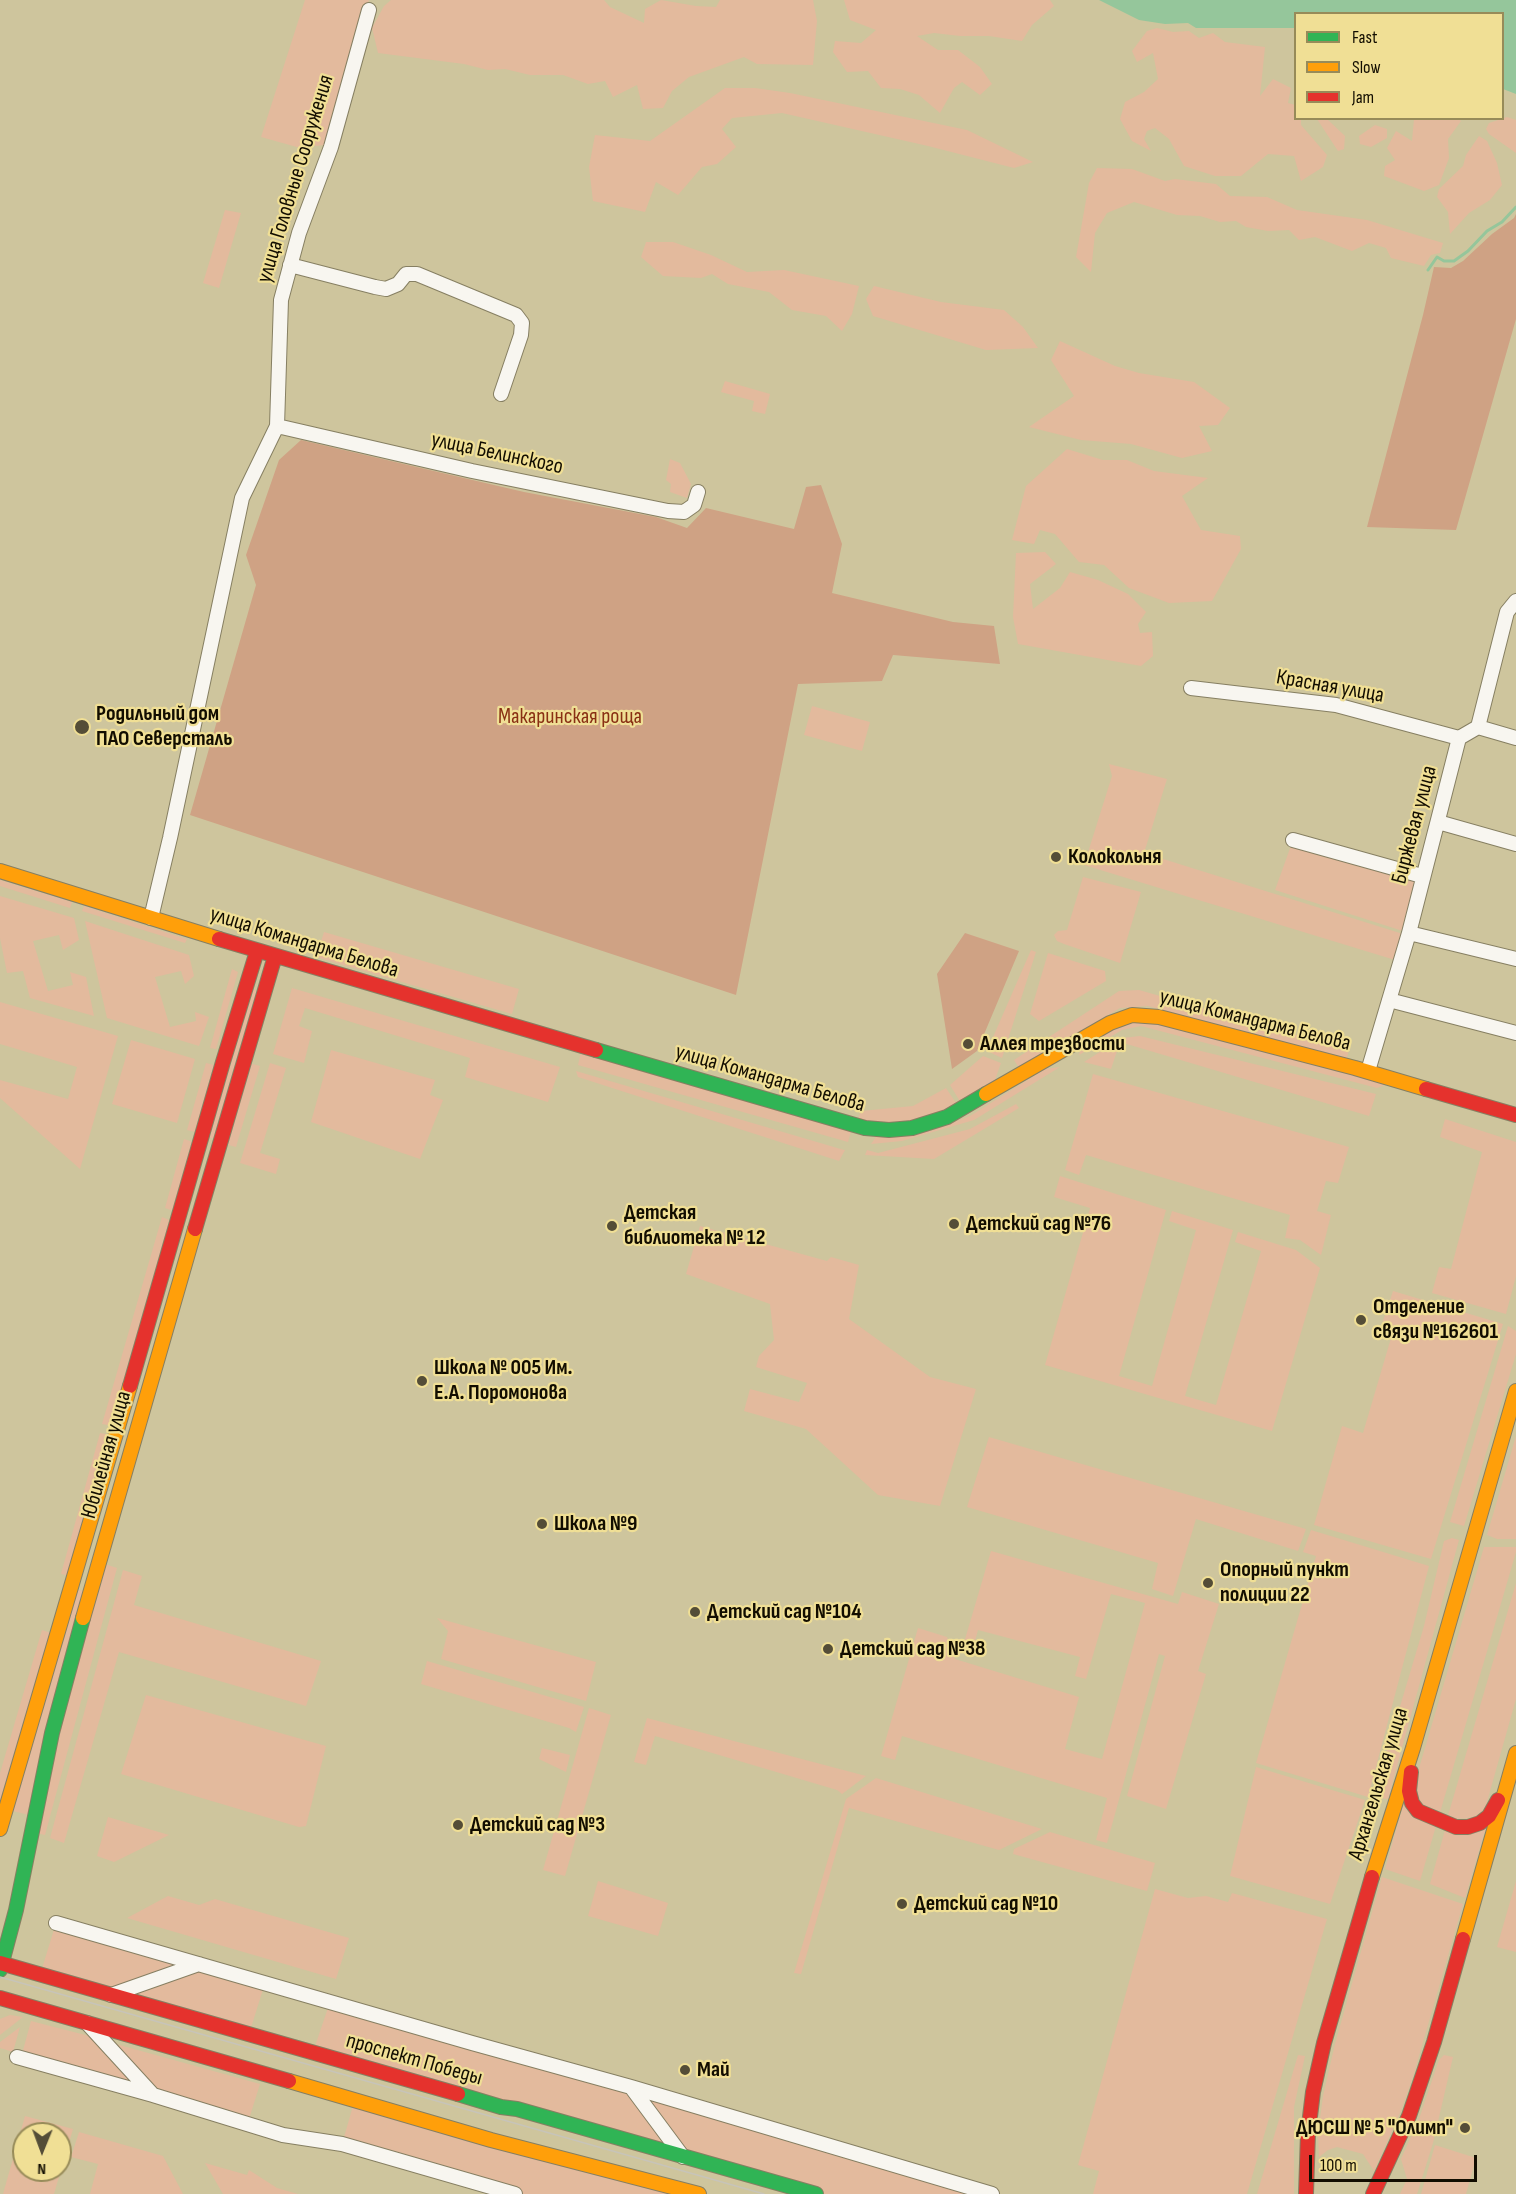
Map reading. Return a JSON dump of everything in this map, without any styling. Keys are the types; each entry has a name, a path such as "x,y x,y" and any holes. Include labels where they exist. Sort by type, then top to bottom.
{"main road":[{"name":"улица Командарма Белова","path":"0,871 257,951 866,1128 889,1130 912,1128 947,1117 1110,1023 1132,1015 1160,1017 1368,1071 1516,1115"},
{"name":"Юбилейная улица","path":"1,1966 16,1910 19,1819 74,1582 257,951"},
{"name":"Юбилейная улица","path":"0,1829 19,1819 52,1733 92,1587 275,956"},
{"path":"180,1216 198,1222"},
{"name":"Архангельская улица","path":"1306,2194 1309,2123 1324,2043 1374,1870 1413,1748 1516,1391"},
{"path":"1413,1748 1409,1791 1412,1803 1418,1812 1426,1816 1456,1827 1468,1827 1480,1823 1489,1816 1508,1783"},
{"path":"1373,2194 1409,2116 1427,2062 1516,1753"},
{"name":"проспект Победы","path":"1,1966 816,2194"},
{"path":"0,1998 491,2140 699,2194"}],"street":[{"name":"улица Головные Сооружения","path":"151,918 242,498 277,426 281,300 299,233 331,147 369,10"},
{"path":"290,265 386,289 398,284 406,274 417,274 516,315 522,323 521,335 501,394"},
{"name":"улица Белинского","path":"277,426 472,471 668,511 684,512 694,505 698,492"},
{"path":"1459,738 1478,727 1507,612 1516,601"},
{"name":"Красная улица","path":"1191,688 1336,705 1459,738"},
{"path":"1478,727 1516,738"},
{"name":"Биржевая улица","path":"1368,1071 1409,933 1459,738"},
{"path":"1438,822 1516,844"},
{"path":"1293,840 1422,876"},
{"path":"1409,933 1516,959"},
{"path":"1389,1000 1516,1033"},
{"path":"74,1582 92,1587"},
{"path":"56,1923 631,2087 992,2194"},
{"path":"111,1995 199,1964"},
{"path":"87,2023 153,2095"},
{"path":"17,2057 153,2095 283,2135 342,2144 515,2194"},
{"path":"631,2087 683,2157"}],"shaded area":[{"path":"305,0 369,0 324,145 316,146 306,143 304,149 261,137"},
{"path":"391,0 604,0 610,7 644,23 645,9 661,0 716,7 720,0 813,0 817,21 813,65 757,64 744,57 689,77 672,91 663,108 643,109 637,85 613,97 605,81 588,84 563,75 530,75 505,69 488,70 464,64 378,53 372,28 384,6"},
{"path":"844,0 1050,0 1054,6 1032,25 1022,41 989,36 934,33 917,36 938,50 958,50 980,67 992,84 980,95 962,82 954,88 940,113 919,95 900,89 881,88 868,71 847,72 833,52 835,41 861,43 876,30 850,20"},
{"path":"1099,0 1516,0 1516,94 1504,89 1504,12 1294,12 1294,28 1196,28 1188,23 1165,24 1139,20"},
{"path":"1157,28 1173,32 1189,31 1199,38 1213,33 1225,42 1265,47 1260,96 1273,79 1291,88 1288,103 1294,105 1294,120 1301,120 1301,125 1327,155 1323,167 1301,181 1294,156 1268,154 1241,176 1215,176 1184,166 1169,139 1155,128 1147,131 1144,139 1151,151 1132,141 1120,119 1125,102 1144,92 1158,79 1153,53 1137,62 1132,51 1147,31"},
{"path":"725,88 755,88 790,93 967,130 1033,162 1014,168 782,113 732,118 722,129 736,147 717,164 702,167 678,195 656,182 645,212 593,201 589,167 595,135 650,141"},
{"path":"1504,118 1516,120 1516,153 1489,134 1486,129 1489,123 1504,120"},
{"path":"1318,120 1328,120 1345,136 1344,149 1338,151"},
{"path":"1414,120 1461,121 1448,139 1449,158 1439,185 1424,191 1384,176 1385,166 1395,160 1387,148 1396,131 1412,141"},
{"path":"1375,125 1387,129 1387,138 1371,147 1360,144 1359,136"},
{"path":"1479,136 1487,141 1497,163 1502,185 1490,200 1469,213 1450,234 1448,212 1437,197 1439,189 1463,166 1466,155"},
{"path":"1097,168 1132,169 1165,181 1175,179 1216,184 1230,196 1267,197 1297,210 1367,220 1443,243 1440,253 1431,255 1424,266 1391,258 1386,248 1369,243 1352,251 1315,237 1299,240 1289,230 1268,231 1246,227 1236,221 1220,222 1200,216 1177,215 1134,202 1107,213 1095,233 1091,272 1076,257 1089,183"},
{"path":"225,210 241,213 219,288 203,283"},
{"path":"646,242 673,242 711,255 747,272 784,270 859,286 852,314 842,331 826,316 792,310 769,292 728,284 712,274 701,278 663,276 641,257"},
{"path":"874,286 941,302 1004,310 1023,327 1038,348 986,350 873,316 866,299"},
{"path":"1060,341 1115,366 1139,373 1194,382 1230,408 1218,425 1199,426 1212,451 1182,458 1131,444 1081,440 1029,427 1074,396 1051,360"},
{"path":"725,381 770,394 765,414 752,411 754,401 721,392"},
{"path":"1067,449 1103,460 1127,460 1154,471 1208,478 1182,496 1201,530 1240,536 1241,549 1212,601 1169,603 1129,588 1104,565 1079,562 1055,534 1040,530 1034,544 1012,540 1026,486"},
{"path":"670,459 680,463 691,484 687,498 670,492 671,484 666,480"},
{"path":"1045,552 1056,564 1030,584 1033,609 1060,588 1070,572 1098,580 1128,594 1146,612 1138,624 1140,633 1152,632 1153,656 1141,666 1018,644 1013,617 1016,553"},
{"path":"812,706 870,722 862,751 804,735"},
{"path":"1109,764 1167,779 1144,853 1403,934 1395,960 1084,865 1112,776"},
{"path":"1293,840 1422,876 1409,933 1275,890"},
{"path":"1083,877 1141,892 1120,963 1064,944 1057,941 1054,935 1058,931 1067,930"},
{"path":"0,880 72,902 70,908 0,886"},
{"path":"0,896 74,918 79,940 63,950 59,935 33,941 48,991 73,985 70,972 86,977 94,1016 30,998 23,971 7,973 0,938"},
{"path":"84,906 187,939 185,943 82,911"},
{"path":"85,921 189,955 194,976 185,984 181,971 155,977 170,1027 196,1021 195,1012 209,1017 199,1046 107,1018"},
{"path":"324,932 519,989 512,1014 316,957"},
{"path":"1031,950 1036,952 1002,1058 987,1051"},
{"path":"1048,953 1105,971 1106,981 1039,1021 1030,1014"},
{"path":"232,969 238,972 216,1049 210,1048"},
{"path":"292,988 560,1067 548,1102 465,1077 470,1058 305,1008 299,1026 312,1031 304,1063 273,1054"},
{"path":"251,989 258,991 215,1139 208,1137"},
{"path":"1139,990 1349,1050 1346,1061 1148,1006 1120,1008 1019,1068 1014,1060 1119,991"},
{"path":"0,1002 118,1036 80,1169 0,1098 0,1080 68,1099 77,1067 0,1044"},
{"path":"1132,1023 1153,1023 1385,1085 1377,1088 1141,1026 1122,1030 1079,1055 1081,1048 1110,1031"},
{"path":"1140,1036 1376,1094 1369,1116 1120,1042 1111,1069 1084,1062 1122,1038"},
{"path":"131,1040 195,1059 177,1123 112,1104"},
{"path":"331,1050 435,1080 430,1095 443,1100 420,1159 311,1122"},
{"path":"581,1052 852,1128 848,1142 578,1065"},
{"path":"983,1056 1001,1063 995,1080 961,1103 950,1085"},
{"path":"206,1063 214,1065 195,1132 187,1130"},
{"path":"249,1063 260,1066 236,1147 225,1144"},
{"path":"270,1063 286,1068 260,1153 280,1159 276,1174 240,1163"},
{"path":"1060,1067 974,1120 902,1141 871,1144 876,1137 931,1131 970,1116 1045,1069"},
{"path":"576,1071 845,1150 839,1161 578,1077"},
{"path":"1093,1074 1349,1147 1338,1183 1326,1181 1317,1211 1331,1215 1321,1255 1300,1240 1285,1238 1290,1215 1086,1155 1079,1175 1065,1170"},
{"path":"946,1088 956,1103 932,1116 897,1125 857,1122 861,1111 913,1106"},
{"path":"1016,1104 1019,1108 934,1159 865,1155 867,1150 878,1153 970,1129"},
{"path":"1445,1119 1516,1142 1516,1276 1506,1314 1432,1293 1439,1267 1451,1269 1482,1152 1440,1137"},
{"path":"184,1139 193,1142 174,1211 165,1208"},
{"path":"1060,1176 1166,1210 1119,1376 1152,1386 1196,1230 1169,1221 1172,1211 1233,1230 1185,1396 1216,1405 1261,1251 1235,1242 1238,1232 1296,1250 1320,1268 1272,1431 1045,1365 1090,1208 1054,1197"},
{"path":"162,1217 172,1221 113,1426 102,1424"},
{"path":"700,1226 827,1261 831,1257 859,1265 849,1319 930,1377 976,1389 940,1506 878,1495 806,1429 744,1411 750,1389 799,1402 807,1383 756,1367 759,1356 774,1340 770,1304 686,1274"},
{"path":"1393,1291 1503,1324 1431,1559 1314,1525 1342,1426 1363,1433 1394,1328 1382,1324"},
{"path":"1508,1326 1516,1331 1516,1354 1464,1526 1450,1522"},
{"path":"100,1433 111,1435 70,1576 61,1574"},
{"path":"1516,1436 1516,1539 1497,1539 1487,1535"},
{"path":"989,1437 1306,1529 1298,1551 1196,1519 1173,1596 1152,1589 1158,1563 967,1507"},
{"path":"1311,1530 1429,1566 1368,1797 1256,1763 1316,1556 1303,1552"},
{"path":"1452,1538 1459,1540 1388,1799 1373,1797 1424,1626 1444,1541"},
{"path":"1484,1547 1516,1547 1516,1552 1439,1816 1420,1806 1415,1782"},
{"path":"991,1551 1178,1604 1182,1592 1219,1604 1198,1671 1206,1674 1166,1809 1127,1796 1165,1656 1159,1654 1107,1843 1096,1840 1107,1798 902,1736 895,1760 881,1756 918,1628 947,1637 955,1659 1079,1697 1065,1749 1102,1759 1145,1603 1111,1594 1086,1679 1075,1676 1080,1657 978,1630 973,1648 963,1646"},
{"path":"102,1563 117,1568 45,1835 36,1833"},
{"path":"123,1570 142,1576 134,1605 321,1661 306,1706 119,1652 64,1843 50,1838"},
{"path":"1516,1583 1516,1699 1485,1809 1477,1818 1447,1819"},
{"path":"78,1590 85,1591 29,1815 13,1811"},
{"path":"437,1618 596,1662 586,1701 441,1659 448,1631"},
{"path":"42,1630 54,1634 0,1812 0,1773"},
{"path":"427,1661 584,1707 576,1732 421,1684"},
{"path":"146,1695 326,1746 306,1826 299,1827 121,1774"},
{"path":"589,1708 611,1715 565,1876 543,1870"},
{"path":"647,1718 866,1776 842,1794 837,1790 655,1736 646,1765 634,1762"},
{"path":"542,1748 570,1755 566,1772 539,1759"},
{"path":"1256,1767 1365,1800 1330,1904 1230,1876"},
{"path":"876,1778 1042,1829 999,1850 849,1808 801,1974 794,1973 846,1799"},
{"path":"1405,1799 1436,1826 1420,1881 1385,1869"},
{"path":"108,1817 169,1835 114,1862 97,1856"},
{"path":"1486,1827 1465,1898 1430,1884 1445,1830"},
{"path":"1050,1832 1155,1863 1147,1891 1013,1854 1014,1849"},
{"path":"1382,1877 1463,1904 1412,2080 1374,2171 1363,2154 1337,2147 1319,2157 1318,2134 1323,2096 1335,2044"},
{"path":"598,1881 668,1903 658,1936 588,1916"},
{"path":"1516,1881 1516,1952 1497,1947"},
{"path":"1155,1889 1188,1898 1206,1896 1228,1902 1232,1893 1327,1919 1247,2194 1093,2194 1099,2171 1078,2165"},
{"path":"168,1896 199,1905 215,1899 349,1938 336,1979 127,1918"},
{"path":"56,1923 265,1983 249,2034 40,1975"},
{"path":"330,2002 992,2194 816,2194 313,2052"},
{"path":"10,2015 23,2017 0,2035 0,2019"},
{"path":"31,2021 93,2037 131,2079 132,2085 22,2054"},
{"path":"20,2027 13,2052 0,2048 0,2042"},
{"path":"116,2044 260,2084 249,2119 158,2092"},
{"path":"1298,2055 1305,2056 1294,2107 1294,2194 1257,2194"},
{"path":"1444,2055 1453,2057 1433,2143 1417,2194 1400,2194 1407,2179 1401,2159 1419,2119 1439,2060"},
{"path":"355,2099 699,2194 517,2194 342,2144"},
{"path":"25,2116 47,2122 23,2122"},
{"path":"79,2132 163,2156 183,2194 90,2194 98,2164 72,2157"},
{"path":"1435,2145 1476,2158 1466,2194 1421,2194"},
{"path":"12,2162 12,2182 58,2182 54,2194 3,2194"},
{"path":"205,2163 247,2175 249,2170 277,2188 298,2194 223,2194"}],"green space":[{"path":"1516,214 1516,319 1456,530 1367,527 1434,267 1451,268 1463,261"},
{"name":"Макаринская роща","path":"301,440 524,492 656,517 687,528 706,508 794,529 806,487 821,485 842,544 832,593 953,622 994,626 1000,664 893,655 882,681 798,684 736,995 190,815 256,585 246,555 279,460"},
{"path":"965,933 1019,951 977,1051 952,1069 937,974"}],"waterway":[{"path":"1428,270 1437,257 1444,261 1454,261 1468,251 1487,231 1502,222 1516,207"}],"tram line":[{"path":"0,1977 764,2194"}],"traffic: fast":[{"path":"596,1050 865,1128 889,1130 912,1128 947,1117 986,1094"},
{"path":"0,1970 16,1910 52,1733 83,1618"},
{"path":"458,2094 816,2194"}],"traffic: slow":[{"path":"0,871 219,939"},
{"path":"986,1094 1110,1023 1132,1015 1159,1017 1426,1089"},
{"path":"83,1618 195,1229"},
{"path":"0,1829 130,1386"},
{"path":"1372,1877 1413,1748 1516,1391"},
{"path":"1463,1939 1516,1753"},
{"path":"289,2081 491,2140 699,2194"}],"traffic: jam":[{"path":"219,939 596,1050"},
{"path":"130,1386 257,951"},
{"path":"195,1229 275,956"},
{"path":"1426,1089 1516,1115"},
{"path":"1411,1772 1409,1791 1412,1803 1418,1811 1456,1827 1468,1827 1480,1823 1489,1816 1498,1800"},
{"path":"1306,2194 1308,2133 1313,2092 1324,2043 1372,1877"},
{"path":"1373,2194 1409,2116 1434,2042 1463,1939"},
{"path":"0,1963 458,2094"},
{"path":"0,1998 289,2081"}],"place":[{"name":"Родильный дом ПАО Северсталь","path":"82,727"},
{"name":"Колокольня","path":"1056,857"},
{"name":"Аллея трезвости","path":"968,1044"},
{"name":"Детский сад №76","path":"954,1224"},
{"name":"Детская библиотека № 12","path":"612,1226"},
{"name":"Отделение связи №162601","path":"1361,1320"},
{"name":"Школа № 005 Им. Е.А. Поромонова","path":"422,1381"},
{"name":"Школа №9","path":"542,1524"},
{"name":"Опорный пункт полиции 22","path":"1208,1583"},
{"name":"Детский сад №104","path":"695,1612"},
{"name":"Детский сад №38","path":"828,1649"},
{"name":"Детский сад №3","path":"458,1825"},
{"name":"Детский сад №10","path":"902,1904"},
{"name":"Май","path":"685,2070"},
{"name":"ДЮСШ № 5 \"Олимп\"","path":"1465,2128"}]}
